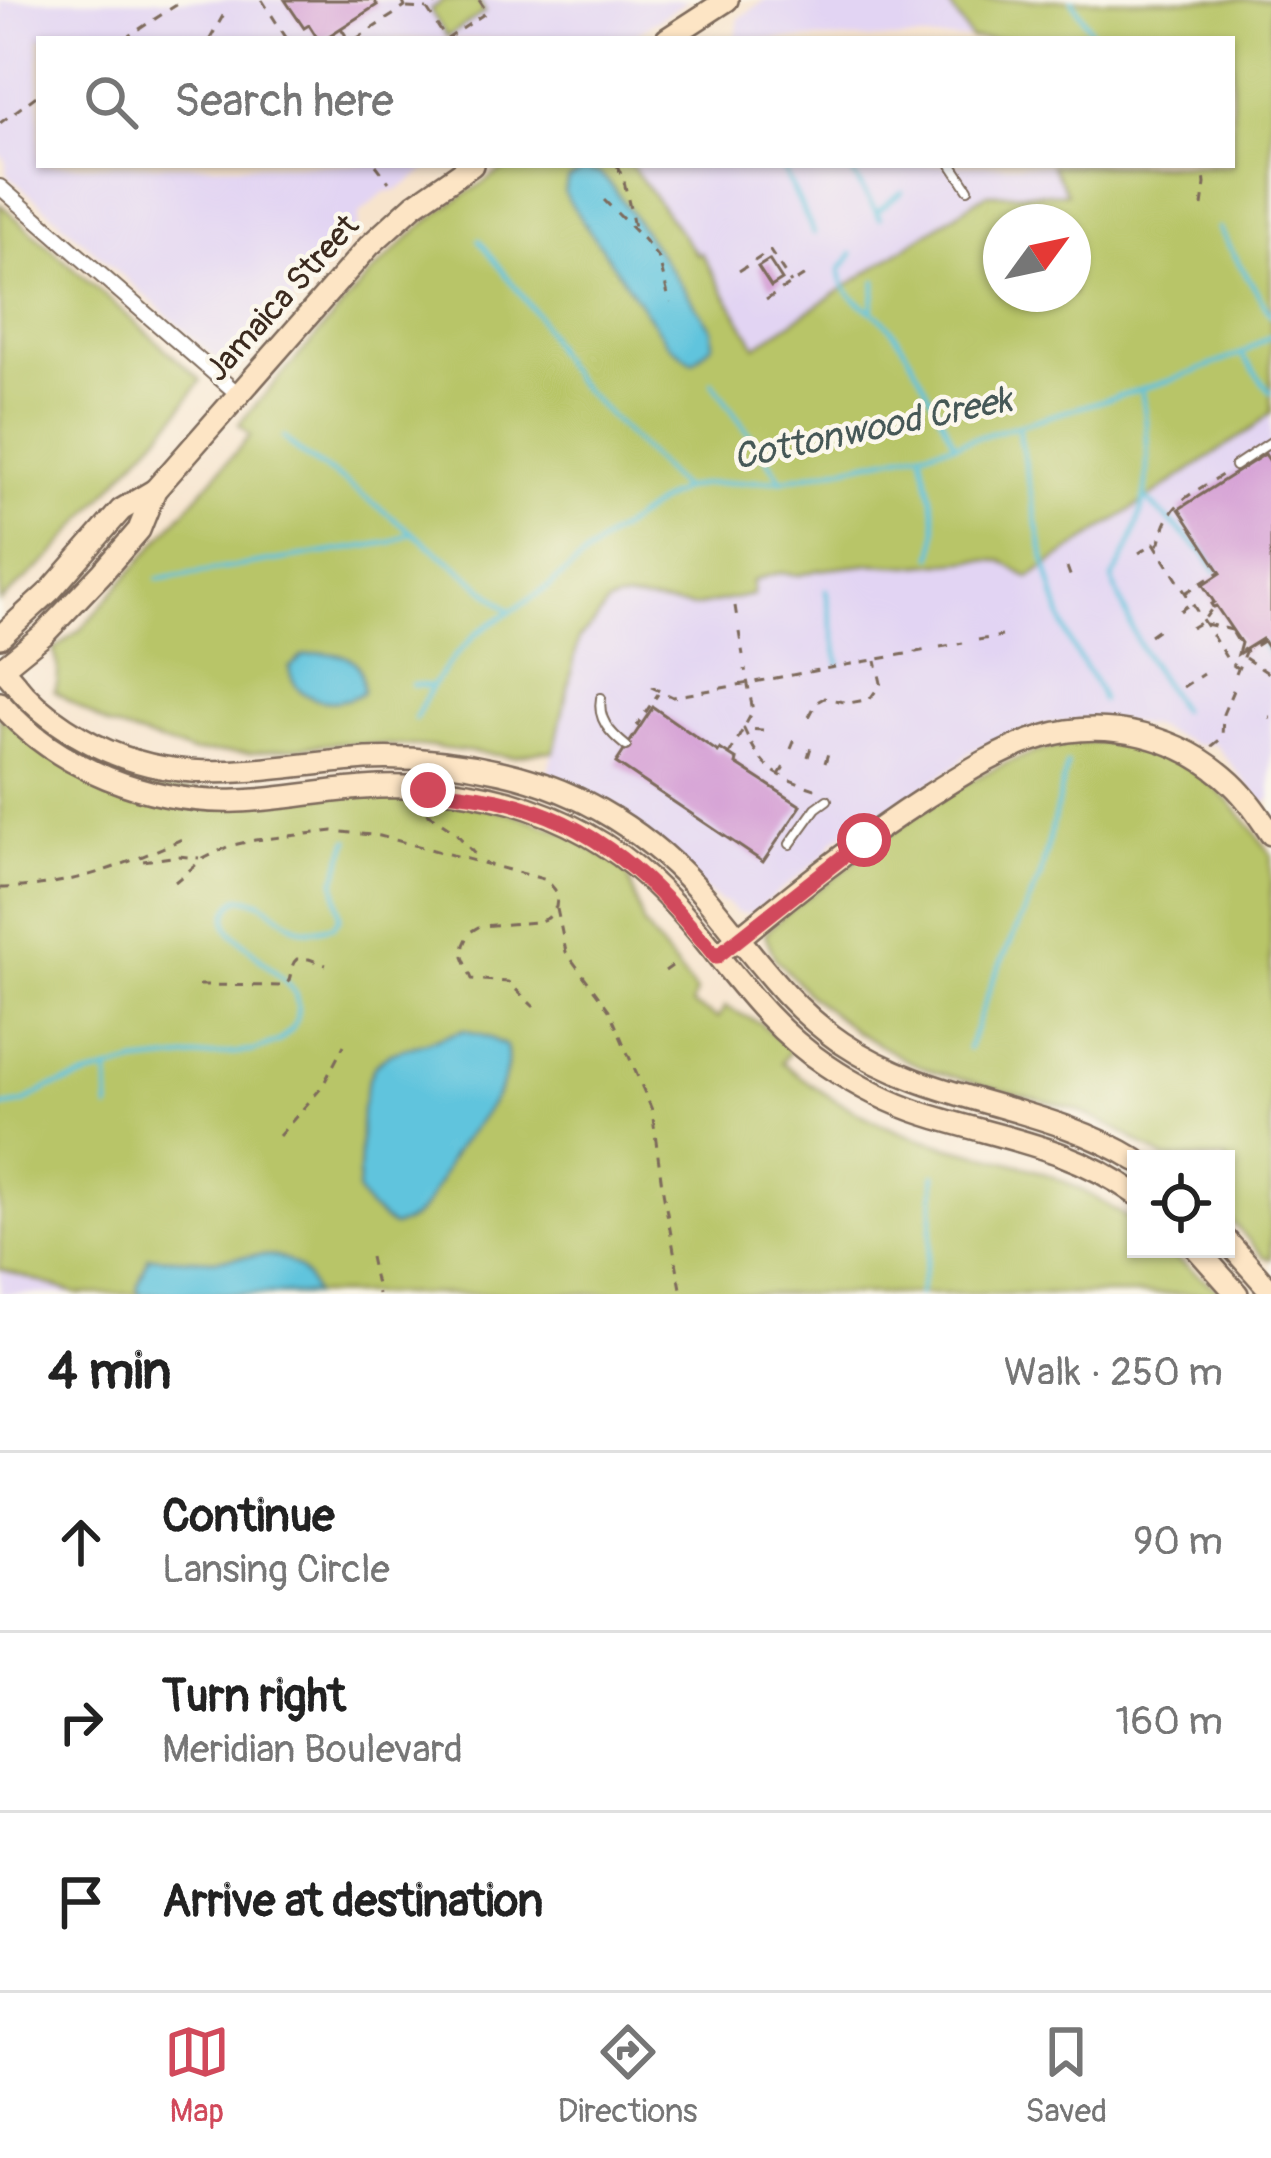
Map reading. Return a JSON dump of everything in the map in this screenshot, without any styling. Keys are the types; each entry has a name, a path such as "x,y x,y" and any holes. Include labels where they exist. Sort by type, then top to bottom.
{"main road":[{"path":"672,36 727,0"},
{"name":"Jamaica Street","path":"1,668 43,635 101,574 139,530 155,490 375,239 468,168"},
{"name":"Jamaica Street","path":"0,637 51,590 121,509 155,490"},
{"path":"1,668 66,728 139,762 235,773 405,759 486,769 544,785 604,812 647,841 694,884 778,987 840,1041 880,1066 935,1088 1072,1127 1127,1155"},
{"path":"0,703 71,760 116,781 173,797 244,801 402,787 478,796 532,810 589,836 629,863 664,895 753,1003 783,1032 861,1087 919,1112 1055,1150 1127,1188"},
{"path":"716,957 916,804 1003,753 1057,733 1126,732 1182,748 1229,781 1271,834"},
{"path":"1235,1250 1269,1290"},
{"path":"1205,1258 1237,1294"}],"street":[{"path":"0,187 238,394"}],"lane":[{"path":"954,168 968,189"},
{"path":"1232,468 1271,442"},
{"path":"601,698 602,718 626,746"},
{"path":"790,844 827,800"}],"path":[{"path":"129,36 184,0"},
{"path":"262,0 285,36"},
{"path":"402,0 405,7"},
{"path":"361,36 405,7 427,9 442,0"},
{"path":"452,36 488,12 479,0"},
{"path":"427,9 445,36"},
{"path":"212,36 225,12"},
{"path":"341,28 346,36"},
{"path":"0,123 36,96"},
{"path":"378,168 389,182"},
{"path":"618,168 635,230"},
{"path":"1202,206 1203,168"},
{"path":"604,200 659,260 670,303"},
{"path":"739,272 770,250 791,283"},
{"path":"766,300 811,271"},
{"path":"1155,546 1176,505 1232,468"},
{"path":"1139,553 1154,543 1237,671 1244,654 1263,641"},
{"path":"1067,567 1071,578"},
{"path":"1185,593 1220,572"},
{"path":"1180,611 1192,603"},
{"path":"1192,628 1204,622 1215,604"},
{"path":"734,606 736,619"},
{"path":"1204,622 1231,630 1244,654 1271,674"},
{"path":"1150,635 1160,628"},
{"path":"1198,639 1210,631"},
{"path":"739,632 743,656"},
{"path":"978,640 1002,636"},
{"path":"940,647 964,643"},
{"path":"651,687 673,697 927,650"},
{"path":"808,717 822,698 849,703 870,699 881,683 875,659"},
{"path":"729,754 754,709 746,669"},
{"path":"1183,687 1203,674"},
{"path":"1209,747 1222,738 1223,714 1234,688"},
{"path":"640,727 659,692"},
{"path":"744,729 763,730"},
{"path":"744,729 765,766 820,790"},
{"path":"791,749 796,737"},
{"path":"753,749 766,744"},
{"path":"808,757 812,744"},
{"path":"826,763 829,750"},
{"path":"765,766 774,755"},
{"path":"779,775 786,763"},
{"path":"792,781 798,769"},
{"path":"807,786 810,773"},
{"path":"427,813 454,831 482,864"},
{"path":"175,882 224,848 332,831 380,836 548,880 556,893 566,952 609,1010 652,1110 682,1294"},
{"path":"135,862 182,839"},
{"path":"0,888 61,882 135,862 178,856 203,859"},
{"path":"534,1007 508,982 470,977 464,945 478,927 542,921 556,907"},
{"path":"199,985 284,986 298,959 326,965"},
{"path":"665,970 672,966"},
{"path":"279,1136 316,1096 344,1045"},
{"path":"370,1257 378,1294"}],"shaded area":[{"path":"0,0 688,0 633,36 36,36 36,168 429,168 398,190 384,192 359,214 357,228 248,351 227,362 216,358 7,174 0,154"},
{"path":"765,0 1271,0 1271,173 1068,193 986,195 756,347 702,254 697,256 633,168 1235,168 1235,36 736,36 739,18"},
{"path":"1271,412 1271,799 1263,804 1214,743 1196,745 1152,726 1116,720 1046,724 968,753 858,830 852,827 832,842 827,854 745,914 721,902 547,776 579,638 612,602 779,573 800,575 873,564 990,560 1011,565 1030,578"},
{"path":"0,1269 78,1294 0,1294"}],"green space":[{"path":"444,0 478,0 485,12 446,36 430,10"},
{"path":"946,0 1271,0 1271,412 1029,578 1002,561 873,564 800,575 779,573 753,580 753,595 693,607 618,600 607,605 579,638 554,752 514,757 339,743 251,753 191,752 109,726 54,691 58,671 53,651 81,629 250,436 239,424 371,274 419,228 506,168 633,168 697,255 701,253 756,346 986,194 1067,193 1053,168 1235,168 1235,36 969,36"},
{"path":"0,204 201,380 173,420 49,559 0,602"},
{"path":"0,717 109,788 427,797 509,812 564,832 628,876 644,926 696,992 692,1005 718,1018 725,1007 760,1023 791,1050 782,1062 871,1119 920,1139 1038,1171 1089,1194 1127,1218 1127,1258 1175,1258 1220,1294 78,1294 0,1269"},
{"path":"1066,744 1131,745 1180,763 1220,792 1271,855 1271,1259 1235,1225 1235,1150 1151,1150 1074,1109 906,1060 856,1032 810,996 775,958 765,934 896,830 961,787 995,768"}],"water":[{"path":"584,170 599,173 612,186 712,329 713,344 693,362 668,344 567,198 568,179"},
{"path":"321,653 353,660 361,672 363,692 330,701 299,689 289,668 303,656"},
{"path":"464,1030 506,1046 508,1061 500,1089 455,1151 423,1208 405,1223 392,1226 358,1192 368,1080 375,1065 390,1053"},
{"path":"263,1255 295,1266 314,1294 140,1294 137,1288 149,1257 213,1260"}],"building":[{"path":"285,0 374,0 377,5 329,36 316,36 309,25 304,28"},
{"path":"769,260 782,280 771,287 758,267"},
{"path":"1265,454 1271,463 1271,653 1262,639 1238,654 1241,643 1211,604 1203,585 1221,573 1179,509"},
{"path":"653,707 801,806 763,862 616,763"}],"waterway":[{"path":"1072,0 1094,36"},
{"path":"782,168 814,233"},
{"path":"850,168 880,218"},
{"path":"876,212 902,192"},
{"path":"1218,228 1271,315"},
{"path":"479,240 537,315 578,384 682,489"},
{"path":"852,254 840,270 846,290 898,338 955,444"},
{"path":"872,311 876,281"},
{"name":"Cottonwood Creek","path":"415,719 432,686 477,633 682,489 782,480 955,444 1172,380 1241,354 1271,336"},
{"path":"1241,354 1270,392"},
{"path":"712,382 782,480"},
{"path":"1142,393 1145,489 1134,534 1112,579 1139,645 1180,710"},
{"path":"1018,427 1059,610 1071,644 1102,700"},
{"path":"284,437 510,611"},
{"path":"922,456 935,519 933,556"},
{"path":"1145,498 1205,554 1216,571"},
{"path":"158,579 392,542 410,533"},
{"path":"826,590 839,664"},
{"path":"1263,644 1271,656"},
{"path":"412,685 431,686"},
{"path":"968,1049 993,980 1040,878 1067,764"},
{"name":"Cottonwood Creek","path":"0,1107 136,1063 254,1051 279,1041 296,1021 295,993 231,932 227,914 238,899 248,899 302,929 333,926 340,917 335,880 349,840"},
{"path":"108,1073 109,1109"},
{"path":"919,1294 930,1246 935,1175"}],"route":[{"path":"428,790 506,801 572,826 654,884 716,957 864,840"}]}
